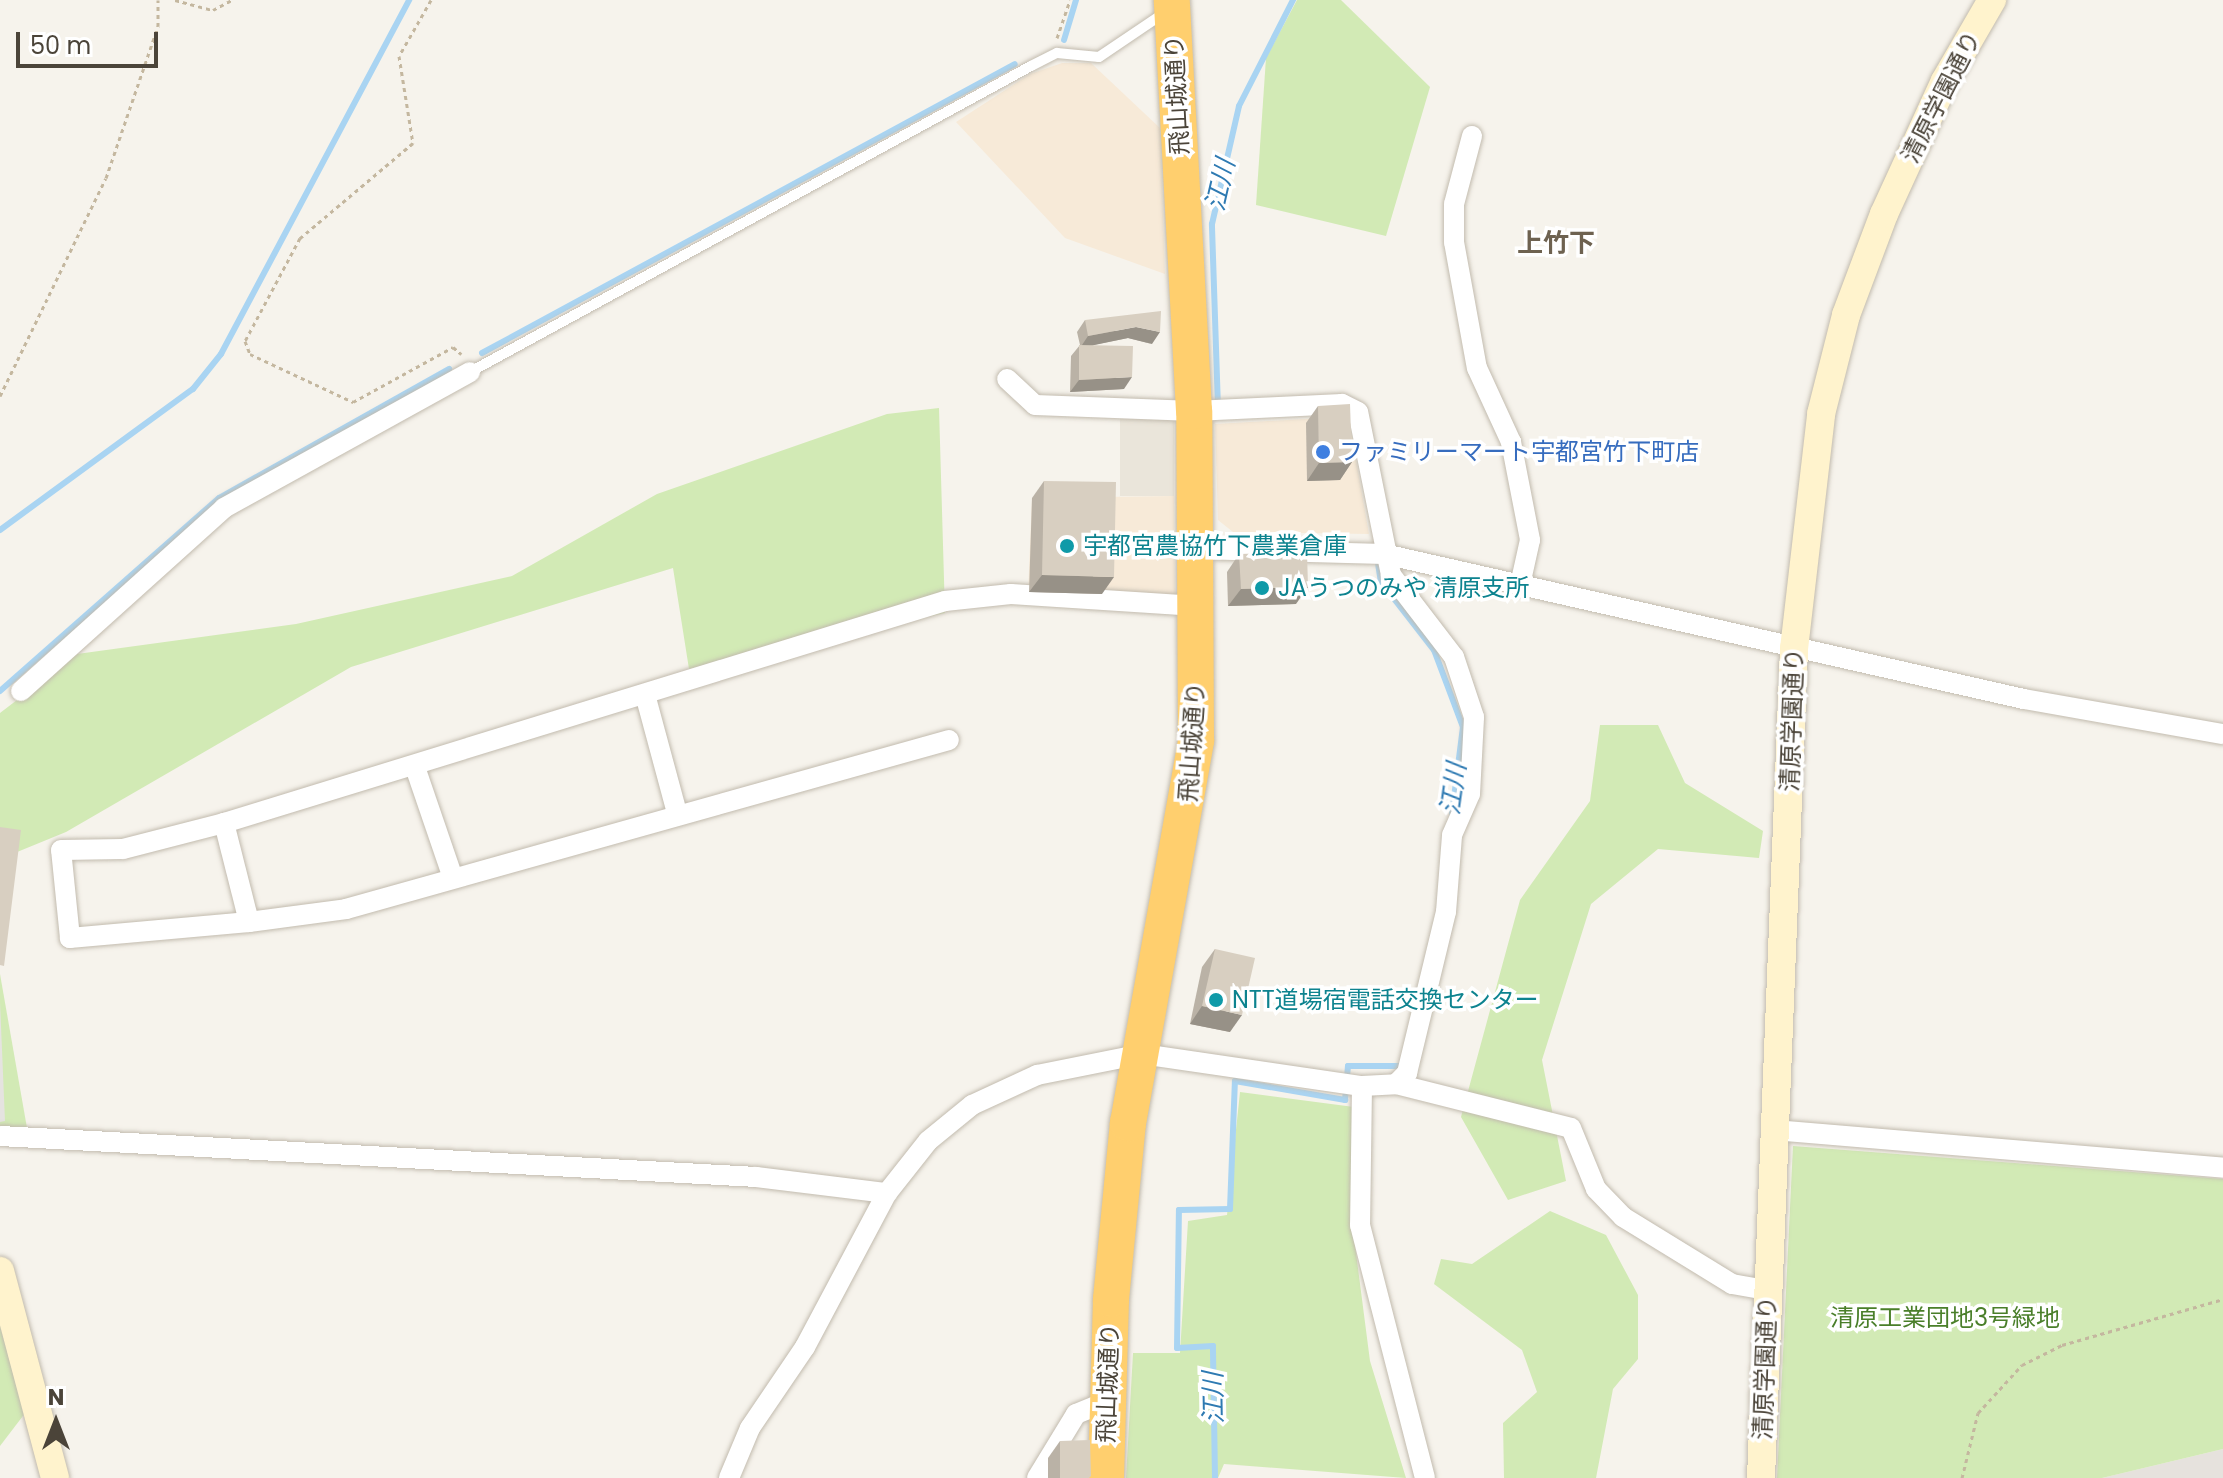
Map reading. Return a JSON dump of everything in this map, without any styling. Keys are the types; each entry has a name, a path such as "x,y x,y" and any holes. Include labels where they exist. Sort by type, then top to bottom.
{"highway":[{"name":"飛山城通り","path":"1106,1478 1105,1402 1117,1213 1142,1054 1190,795 1197,549 1194,411 1173,5"}],"street":[{"name":"清原学園通り","path":"1761,1478 1794,649 1821,414 1846,315 1939,94 1992,0"},
{"path":"1472,136 1454,204 1454,242 1477,368 1511,442 1530,540 1520,585"},
{"path":"21,691 224,508 470,372"},
{"path":"1007,379 1035,405 1194,411 1342,404 1358,412 1384,554 1454,657 1474,717 1470,794 1452,835 1446,912 1407,1073 1396,1084"},
{"path":"1197,549 1384,554 1794,649 2223,734"},
{"path":"949,740 677,813 346,909 249,922 70,938 61,850 123,849 224,823 646,698 945,601 1011,594 1197,606"},
{"path":"646,698 677,813"},
{"path":"415,767 453,878"},
{"path":"224,823 249,922"},
{"path":"729,1478 750,1428 805,1347 887,1193 928,1141 972,1105 1037,1075 1142,1054 1362,1086 1396,1084 1571,1128 1596,1189 1623,1217 1732,1284 1767,1290"},
{"path":"1362,1086 1360,1225 1425,1478"},
{"path":"1775,1130 2223,1168"},
{"path":"0,1136 756,1177 887,1193"},
{"path":"0,1271 55,1478"},
{"path":"1037,1478 1076,1414 1105,1402"}],"lane":[{"path":"470,372 1057,53 1099,57 1144,21 1173,5"}],"path":[{"path":"0,396 106,178 158,26 158,0"},
{"path":"175,0 213,10 232,0"},
{"path":"431,0 399,56 415,134 408,152 300,238 245,341 250,354 343,401 453,347 470,372"},
{"path":"1057,53 1070,0"},
{"path":"1962,1478 1978,1413 2022,1365 2062,1345 2223,1299"}],"shaded area":[{"path":"1062,63 1091,63 1160,128 1165,274 1065,238 956,122 1030,74"},
{"path":"1339,417 1350,425 1369,534 1233,532 1218,520 1215,424"},
{"path":"1120,418 1174,418 1174,496 1120,496"},
{"path":"1174,496 1175,605 1028,594 1032,498"},
{"path":"0,1002 5,1121 0,1122"},
{"path":"2223,1449 2223,1478 2102,1478"}],"green space":[{"path":"1297,0 1341,0 1430,87 1386,236 1256,205 1266,58"},
{"path":"939,408 945,613 689,669 673,568 351,667 66,832 0,859 0,713 77,654 296,624 512,576 657,494 887,414"},
{"path":"1600,725 1658,725 1685,783 1763,831 1759,858 1658,849 1591,904 1542,1060 1566,1181 1508,1200 1461,1117 1520,900 1590,801"},
{"path":"0,974 27,1128 0,1132"},
{"path":"1240,1092 1354,1107 1352,1222 1370,1361 1406,1478 1224,1464 1218,1478 1126,1478 1133,1353 1180,1353 1188,1221 1227,1215"},
{"name":"清原工業団地3号緑地","path":"1793,1146 2223,1179 2223,1449 2102,1478 1777,1478"},
{"path":"1550,1211 1606,1235 1638,1295 1638,1359 1613,1389 1596,1478 1504,1478 1503,1423 1537,1392 1522,1350 1434,1284 1441,1259 1472,1264"},
{"path":"0,1289 29,1408 0,1446"}],"building":[{"path":"1161,311 1160,332 1136,327 1088,336 1085,320"},
{"path":"1079,345 1133,346 1132,377 1079,380"},
{"path":"1350,404 1352,462 1319,463 1318,406"},
{"name":"宇都宮農協竹下農業倉庫","path":"1044,481 1116,482 1114,577 1042,575"},
{"path":"1307,552 1308,587 1241,589 1239,554"},
{"path":"0,827 21,830 4,966 0,965"},
{"path":"1215,949 1255,958 1242,1015 1202,1006"},
{"path":"1090,1440 1091,1476 1060,1478 1060,1441"}],"waterway":[{"path":"0,530 193,389 221,354 409,0"},
{"path":"1064,40 1076,0"},
{"name":"江川","path":"1218,408 1212,224 1239,106 1293,0"},
{"path":"482,353 1015,64"},
{"path":"0,691 219,498 449,369"},
{"name":"江川","path":"1377,557 1381,582 1434,650 1463,727 1452,813"},
{"name":"江川","path":"1215,1478 1213,1346 1177,1348 1179,1210 1230,1209 1235,1081 1345,1100 1348,1066 1399,1066"}],"place":[{"name":"ファミリーマート宇都宮竹下町店","path":"1323,452"},
{"name":"宇都宮農協竹下農業倉庫","path":"1067,546"},
{"name":"JAうつのみや 清原支所","path":"1262,588"},
{"name":"NTT道場宿電話交換センター","path":"1216,1000"}],"district":[{"name":"上竹下","path":"1556,244"}]}
